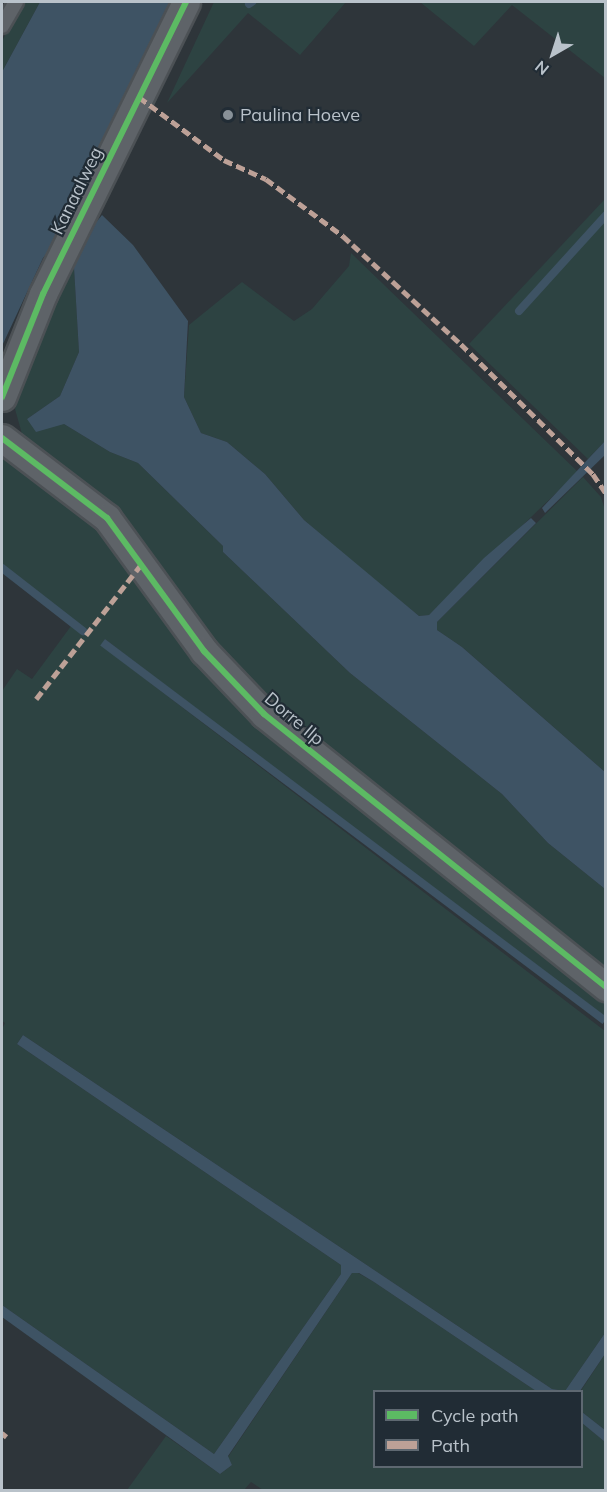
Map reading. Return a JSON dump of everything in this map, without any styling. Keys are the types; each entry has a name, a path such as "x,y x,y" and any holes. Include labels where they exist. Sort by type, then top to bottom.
{"street":[{"name":"Kanaalweg","path":"2,397 43,294 186,2"},
{"name":"Dorre Ilp","path":"2,438 107,518 204,651 264,714 606,987"}],"lane":[{"path":"2,26 16,2"}],"green space":[{"path":"23,2 40,2 2,72 2,41"},
{"path":"214,2 346,2 300,55 248,13 167,103"},
{"path":"420,2 605,2 605,78 512,5 474,46"},
{"path":"605,199 605,441 588,459 469,344"},
{"path":"73,251 79,352 60,396 27,419 64,424 110,452 138,463 223,546 223,552 350,673 502,794 548,843 605,889 605,1021 105,639 102,646 605,1031 605,1333 566,1390 552,1389 23,1035 17,1044 341,1265 341,1274 214,1454 2,1305 2,1029 5,1023 2,1021 2,691 17,669 32,679 74,622 2,567 2,459 9,458 22,434 15,409 19,388 39,346"},
{"path":"351,253 578,472 429,615 419,616 357,566 304,520 265,474 227,442 201,433 184,397 189,325 242,282 294,321 312,309 349,266"},
{"path":"583,477 601,497 605,510 605,772 462,647 437,630 437,622"},
{"path":"352,1273 358,1273 535,1390 373,1390 373,1468 583,1468 583,1424 605,1442 605,1490 263,1490 251,1482 244,1490 127,1490 166,1436 220,1474 232,1465 228,1457"},
{"path":"605,1354 605,1430 583,1413 581,1390"}],"water":[{"path":"40,2 172,2 65,215 65,231 43,258 2,346 2,72"},
{"path":"102,215 133,245 188,321 184,397 201,433 227,442 265,474 304,520 419,616 429,615 484,558 531,518 536,523 437,622 437,630 462,647 605,772 605,889 548,843 502,794 350,673 223,552 223,546 138,463 110,452 64,424 36,432 27,419 60,396 79,352 73,251"},
{"path":"605,441 605,455 545,513 542,508"},
{"path":"105,639 606,1017 603,1024 100,645"},
{"path":"23,1035 552,1389 558,1390 535,1390 374,1282 359,1273 352,1273 228,1456 232,1465 220,1474 2,1317 2,1305 214,1454 341,1274 341,1265 17,1044"},
{"path":"605,1333 605,1354 581,1390 566,1390"},
{"path":"583,1413 605,1430 605,1442 583,1424"}],"waterway":[{"path":"519,311 606,215"},
{"path":"2,568 83,631"}],"marked path":[{"path":"139,97 224,160 266,179 343,236 461,344 593,474 606,493"},
{"path":"36,699 143,562"},
{"path":"2,1433 7,1437"}],"cycle path":[{"path":"2,397 43,294 186,2"},
{"path":"2,438 107,518 204,651 264,714 606,987"}],"place":[{"name":"Paulina Hoeve","path":"228,115"}]}
